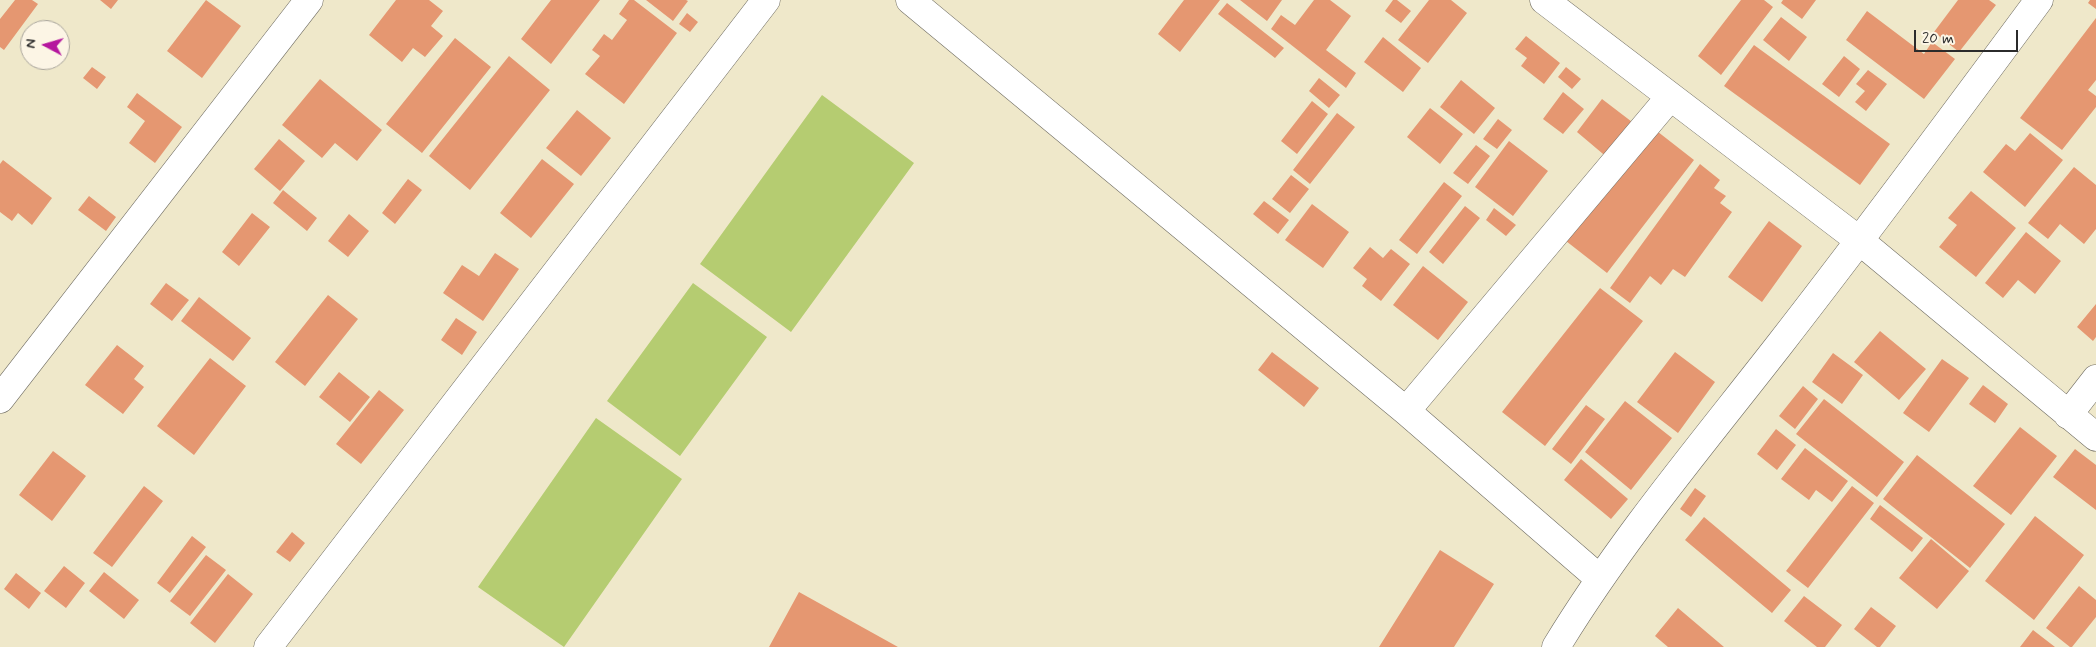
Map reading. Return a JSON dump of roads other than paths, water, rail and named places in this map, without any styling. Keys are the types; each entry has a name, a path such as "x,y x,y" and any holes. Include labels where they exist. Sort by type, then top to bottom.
{"street":[{"path":"0,399 309,0"},
{"path":"268,647 766,0"},
{"path":"910,0 1406,411 1600,579"},
{"path":"1544,0 1860,241 2096,437"},
{"path":"1556,647 1600,579 1642,521 1860,241 2039,0"},
{"path":"1406,411 1670,97"},
{"path":"2068,414 2096,379"}]}
